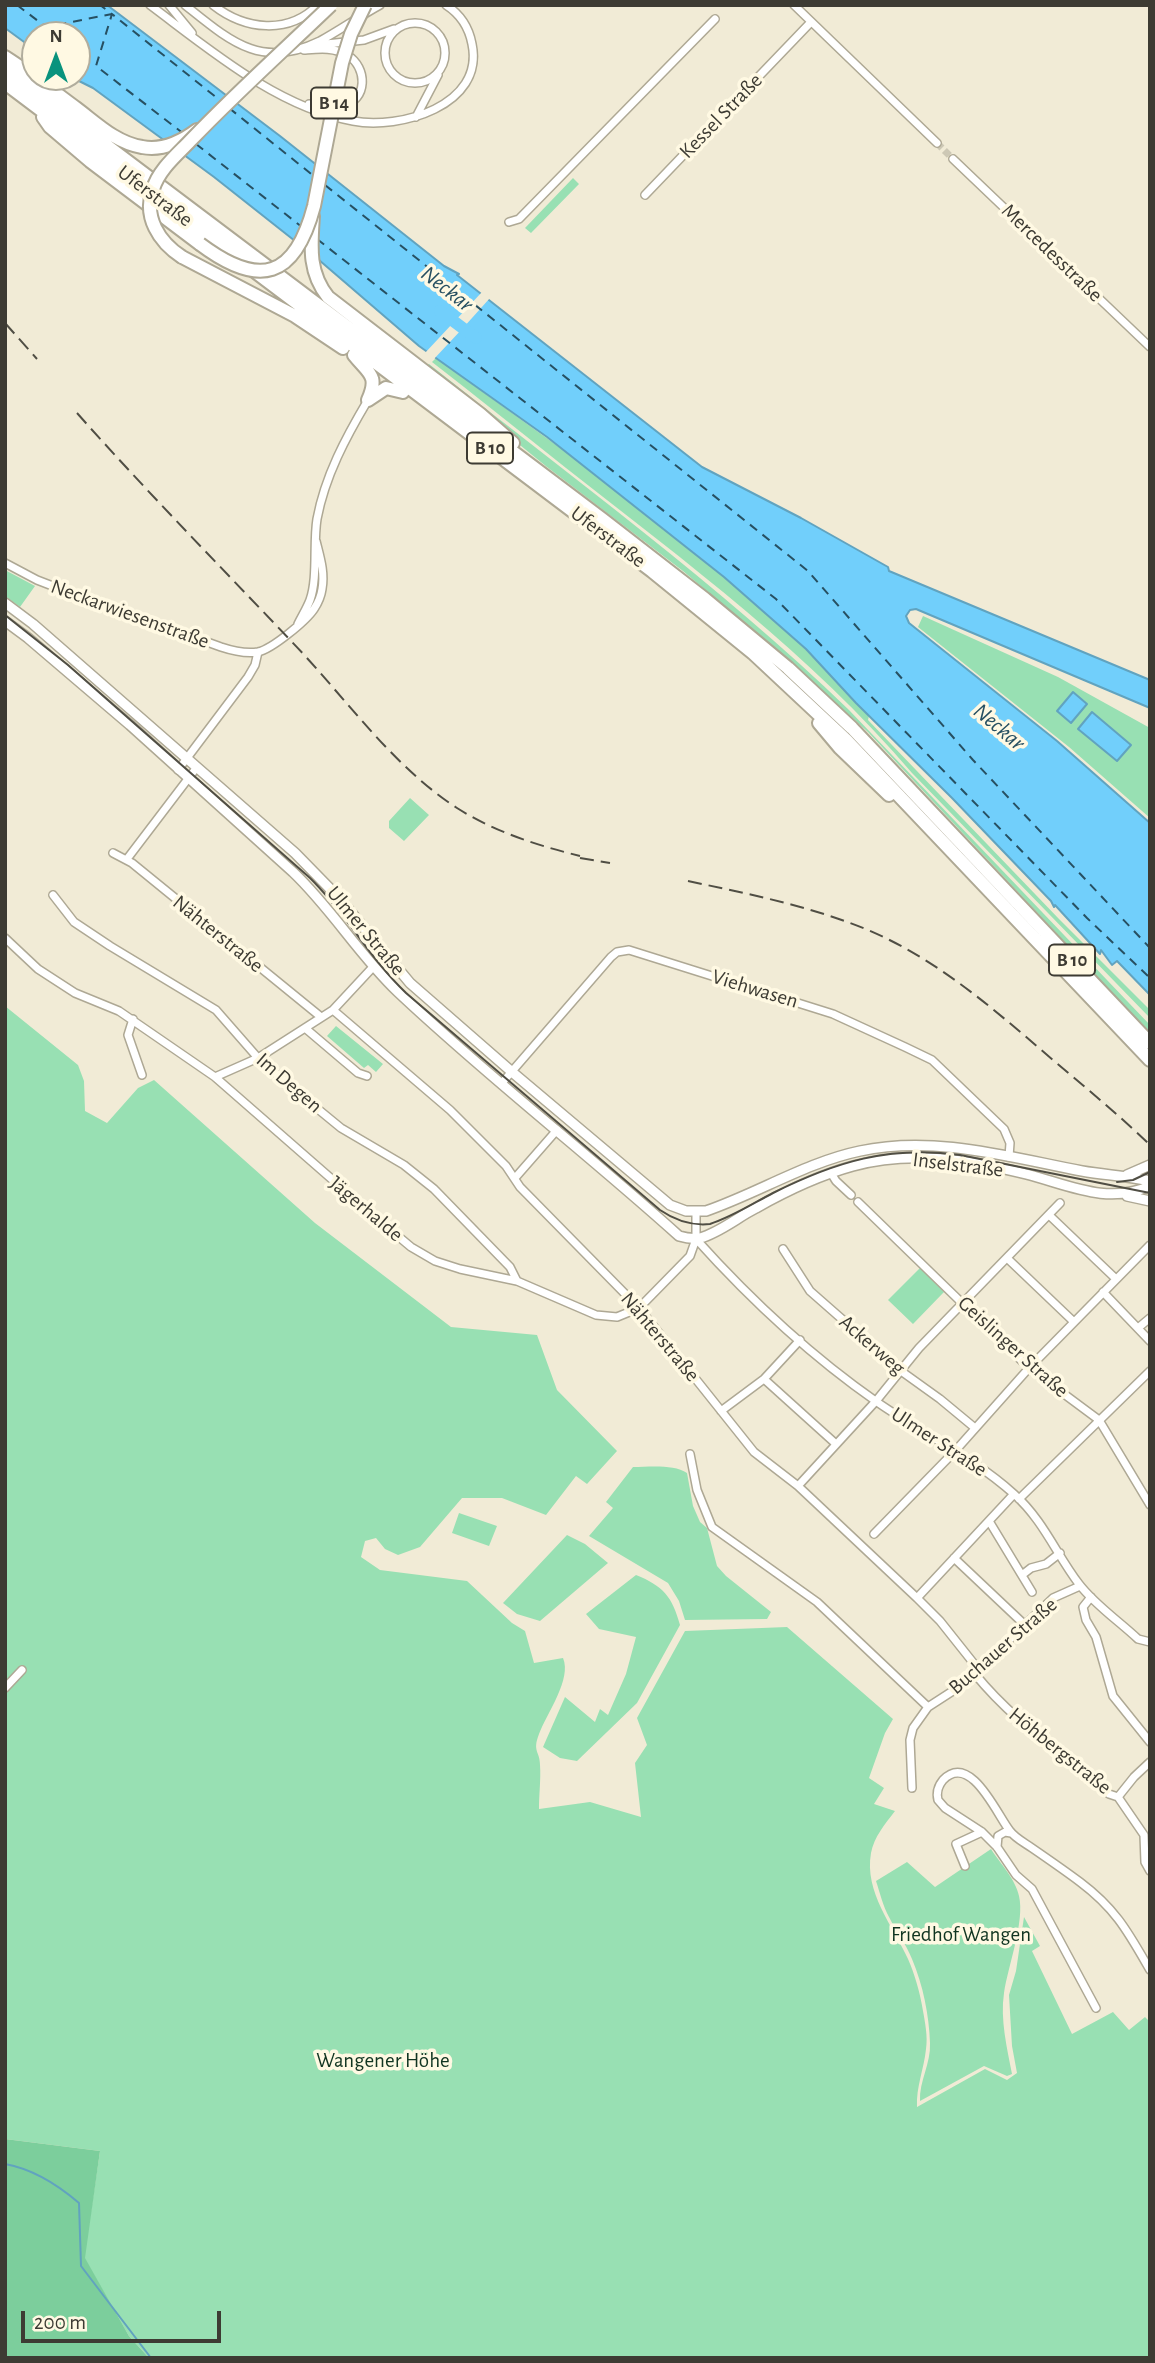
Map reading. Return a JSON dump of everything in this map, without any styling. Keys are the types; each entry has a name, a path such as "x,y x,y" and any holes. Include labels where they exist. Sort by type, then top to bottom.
{"highway":[{"path":"331,5 209,121 163,171 151,195 151,218 157,232 167,245 182,257 295,316 354,355 711,629 811,715 840,748 887,793 908,811 922,818"},
{"name":"B 14","path":"35,105 50,127 60,136 217,257 238,268 257,271 268,269 285,262 299,247 308,229 342,63 351,34 365,5"},
{"path":"5,57 129,144 149,148 161,147 183,139 209,121"},
{"name":"Uferstraße","path":"5,69 524,459 705,599 822,699 952,832 1150,1043"},
{"name":"Uferstraße","path":"5,83 708,615 753,653 828,723 922,818 1150,1060"},
{"name":"B 14","path":"314,206 311,254 315,278 328,297 480,414 519,449 524,459"},
{"path":"354,355 372,376 372,389 368,400"},
{"path":"368,400 386,388 403,393"}],"street":[{"path":"150,5 265,86 299,103 353,121 375,124 415,118 443,105 463,86 469,74 473,49 462,19 446,5"},
{"path":"169,5 199,42"},
{"path":"184,5 245,47 275,54 321,49 342,52 355,61 363,76 360,92 354,101 334,107 299,103"},
{"path":"213,5 242,22 269,26 294,23 318,5"},
{"path":"303,48 380,5"},
{"path":"794,5 937,143"},
{"path":"509,222 519,219 715,19"},
{"name":"Kessel Straße","path":"645,195 811,22"},
{"path":"293,51 328,43 364,40 418,23 433,29 445,49 443,65 415,118"},
{"path":"402,26 390,36 385,50 387,63 396,76 410,83 418,83 433,78 443,65"},
{"name":"Mercedesstraße","path":"953,159 1150,347"},
{"path":"178,770 248,677 258,652 274,644 297,624 310,600 319,509 337,457 368,400"},
{"name":"Neckarwiesenstraße","path":"5,563 63,590 234,652 258,652"},
{"name":"Ulmer Straße","path":"5,603 33,624 305,862 340,899 410,983 664,1201 676,1208 696,1212"},
{"name":"Ulmer Straße","path":"5,621 130,726 317,894 373,967 501,1084 679,1236 695,1243 711,1256 752,1297 839,1374 906,1422 956,1450 1016,1496 1046,1530 1080,1586 1138,1639 1150,1642"},
{"path":"127,859 197,768"},
{"name":"Nähterstraße","path":"113,853 127,859 321,1017"},
{"name":"Im Degen","path":"53,895 74,922 216,1010 258,1058 341,1128 404,1166 434,1189 510,1267 517,1281"},
{"name":"Jägerhalde","path":"5,938 38,970 75,993 133,1019 215,1077 411,1247 435,1261 517,1281 596,1315 617,1317 639,1308"},
{"name":"Viehwasen","path":"501,1084 611,957 617,952 629,950 833,1014 932,1060 1004,1129 1010,1143 1009,1157"},
{"path":"215,1077 258,1058 333,1010 373,967"},
{"name":"Nähterstraße","path":"333,1010 450,1110 506,1166 520,1187 639,1308 754,1452 797,1486 917,1598 977,1672"},
{"path":"133,1019 128,1035 142,1074"},
{"path":"305,1028 358,1073 367,1076"},
{"path":"515,1178 557,1130"},
{"name":"Inselstraße","path":"696,1212 710,1209 843,1155 876,1148 929,1144 1120,1176 1149,1185"},
{"name":"Inselstraße","path":"695,1243 794,1189 831,1173 879,1161 938,1158 986,1166 1072,1188 1122,1195 1149,1185"},
{"path":"1120,1176 1150,1165 1149,1185"},
{"path":"831,1173 851,1195"},
{"path":"1122,1195 1150,1202"},
{"name":"Geislinger Straße","path":"858,1202 1029,1368 1099,1420 1150,1505"},
{"path":"797,1486 876,1401 919,1348 1060,1203"},
{"path":"639,1308 690,1256 695,1243 696,1212"},
{"path":"1049,1215 1116,1279"},
{"path":"874,1534 956,1450 1029,1368 1150,1245"},
{"name":"Ackerweg","path":"783,1249 810,1291 901,1371 975,1429"},
{"path":"1008,1259 1074,1322"},
{"path":"1103,1292 1150,1341"},
{"path":"1138,1328 1150,1318"},
{"path":"721,1411 764,1379 800,1340"},
{"path":"917,1598 989,1521 1150,1371"},
{"path":"764,1379 836,1444"},
{"path":"690,1454 697,1490 712,1527 817,1602 928,1707"},
{"path":"989,1521 1032,1592"},
{"path":"1022,1575 1031,1568 1046,1564 1060,1553"},
{"path":"954,1558 1026,1626"},
{"name":"Buchauer Straße","path":"912,1788 910,1740 913,1728 928,1707 977,1672 1053,1598 1080,1586"},
{"path":"1091,1597 1083,1607 1083,1613 1096,1637 1113,1696 1150,1742"},
{"path":"5,1688 22,1670"},
{"name":"Höhbergstraße","path":"977,1672 1010,1712 1109,1794 1118,1797 1148,1844 1145,1863 1150,1871"},
{"path":"1118,1797 1150,1762"},
{"path":"1096,2008 1032,1889 1016,1875 997,1847 982,1832 945,1808 938,1800 938,1790 948,1776 964,1775 980,1784 1011,1833 1109,1907 1130,1933 1150,1970"},
{"path":"965,1866 956,1844 982,1832"},
{"path":"997,1847 998,1836 1005,1832 1011,1833"}],"green space":[{"path":"573,178 579,184 531,233 525,228"},
{"path":"436,358 581,463 715,569 806,649 869,716 868,720 1150,1010 1150,1018 873,730 790,649 702,575 432,362"},
{"path":"429,364 644,532 748,619 849,710 1150,1025 1150,1033 868,732 683,571 547,467 425,368"},
{"path":"5,570 35,586 20,607 5,596"},
{"path":"923,616 1058,677 1150,728 1150,818 1069,747 918,627"},
{"path":"410,798 429,815 404,841 389,828 389,821"},
{"name":"Wangener Höhe","path":"5,1006 78,1065 84,1081 85,1111 107,1123 138,1088 154,1080 315,1223 451,1327 537,1335 557,1390 617,1451 587,1484 576,1476 546,1515 502,1498 462,1498 420,1547 398,1555 385,1549 376,1538 365,1541 361,1557 380,1570 467,1581 512,1623 525,1631 534,1663 563,1658 565,1666 561,1686 536,1744 540,1760 539,1809 590,1802 641,1817 635,1763 647,1745 637,1718 685,1631 787,1627 893,1719 885,1733 869,1778 884,1788 874,1804 895,1811 875,1842 870,1867 876,1895 908,1959 922,2004 927,2044 917,2107 985,2069 1007,2080 1017,2073 1012,2046 1009,1995 1016,1971 1024,1917 1040,1946 1032,1951 1072,2034 1113,2012 1129,2030 1145,2017 1150,2022 1150,2358 149,2358 129,2336 84,2258 100,2151 5,2139"},
{"path":"336,1026 383,1064 376,1072 368,1065 364,1068 327,1036"},
{"path":"920,1268 944,1292 913,1324 888,1300"},
{"path":"633,1467 668,1467 687,1473 693,1506 700,1522 707,1528 717,1566 771,1612 767,1619 685,1620 679,1601 668,1583 589,1536 613,1508 606,1502"},
{"path":"459,1513 497,1526 489,1546 452,1533"},
{"path":"567,1535 585,1544 608,1563 540,1621 517,1614 503,1603"},
{"path":"636,1575 653,1583 665,1593 674,1606 680,1625 637,1703 577,1761 560,1758 543,1747 565,1697 595,1722 600,1709 608,1715 626,1674 636,1637 599,1629 586,1614"},
{"name":"Friedhof Wangen","path":"991,1849 1015,1884 1020,1906 1018,1931 1003,2003 1012,2074 1007,2076 984,2066 920,2101 930,2051 925,2000 912,1959 887,1913 876,1881 907,1862 935,1887"},
{"path":"5,2139 100,2151 85,2258 129,2336 149,2358 5,2358"}],"water":[{"path":"5,5 107,5 280,136 444,266 459,274 457,275 702,467 801,518 888,567 889,571 1150,680 1150,708 916,609 910,610 906,616 909,623 1057,741 1150,823 1150,995 1117,961 1112,965 1101,950 1100,954 806,649 724,577 547,437 419,346 319,260 214,177 91,87 91,21 21,21 21,40 5,28"},
{"path":"1073,692 1087,704 1071,723 1057,711"},
{"path":"1092,712 1131,745 1117,761 1078,729"}],"pier":[{"path":"482,292 490,298 463,328 433,360 424,354"}],"waterway":[{"name":"Neckar","path":"440,311 476,338"},
{"path":"5,2164 45,2179 79,2203 81,2266 151,2358"}],"ferry route":[{"path":"17,5 46,27 112,14 100,5"},
{"path":"184,134 96,66 112,14 222,102"},
{"path":"229,108 315,177"},
{"path":"196,144 302,227"},
{"path":"325,185 808,571 973,760 1150,948"},
{"path":"317,239 776,599 1087,918 1150,978"}],"tunnel":[{"path":"937,143 953,159"}],"tram line":[{"path":"5,615 68,665 310,878 406,993 660,1210 672,1217 684,1222 710,1224 796,1182 841,1165 886,1154 910,1152 960,1155 1150,1193"},
{"path":"1117,1182 1133,1180 1150,1172"}],"railway":[{"path":"5,323 37,359"},
{"path":"77,413 411,772 457,808 486,824 532,842 580,856"},
{"path":"580,858 610,863"},
{"path":"688,881 824,914 868,930 917,955 1004,1018 1150,1145"}]}
